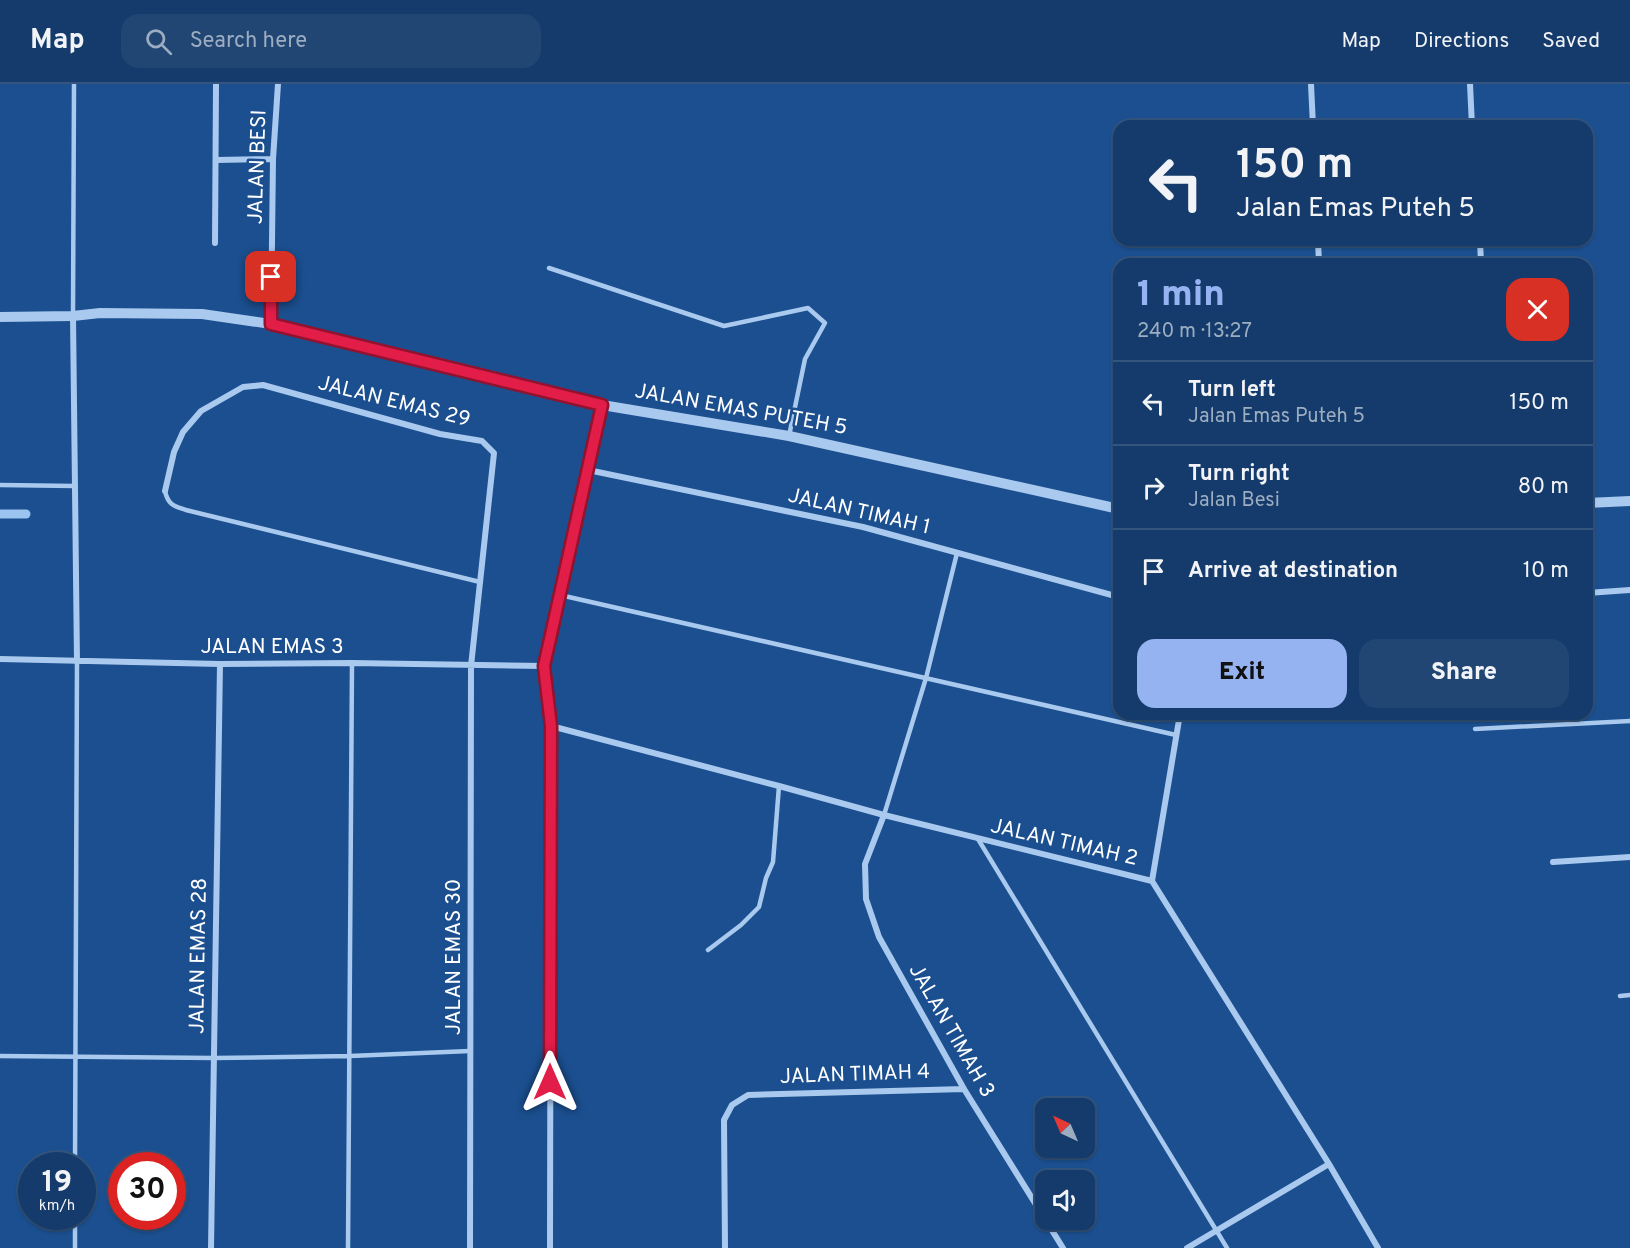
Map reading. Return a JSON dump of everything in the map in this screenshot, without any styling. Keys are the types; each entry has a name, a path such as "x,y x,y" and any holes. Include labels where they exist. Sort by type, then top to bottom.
{"street":[{"name":"JALAN BESI","path":"215,243 216,84"},
{"name":"JALAN BESI","path":"271,324 273,159 278,84"},
{"path":"1311,84 1313,120"},
{"path":"1470,84 1473,120"},
{"path":"216,160 273,159"},
{"name":"JALAN EMAS PUTEH 5","path":"0,317 73,316 100,313 202,314 271,324 602,405 789,436 1113,508"},
{"path":"73,316 77,662"},
{"name":"JALAN EMAS 29","path":"165,491 174,452 183,432 201,411 243,387 263,385 440,434 482,441 494,453 471,666"},
{"path":"550,1248 551,726 544,666 602,405"},
{"name":"JALAN TIMAH 1","path":"588,470 863,527 1113,595"},
{"path":"1593,502 1630,501"},
{"path":"1593,593 1630,590"},
{"name":"JALAN EMAS 3","path":"0,659 220,664 352,663 544,666"},
{"name":"JALAN EMAS 28","path":"211,1248 220,664"},
{"name":"JALAN EMAS 30","path":"470,1248 471,666"},
{"path":"1152,881 1179,720"},
{"name":"JALAN TIMAH 2","path":"551,726 884,815 1152,881 1329,1164 1378,1248"},
{"name":"JALAN TIMAH 3","path":"884,815 865,864 866,899 879,937 964,1089 1063,1248"},
{"path":"1553,862 1630,857"},
{"name":"JALAN TIMAH 4","path":"725,1248 724,1120 732,1105 748,1095 964,1089"},
{"path":"1187,1248 1329,1164"}],"lane":[{"path":"73,316 75,84"},
{"path":"549,268 724,326 808,308 825,323 805,359 789,436"},
{"path":"0,485 75,486"},
{"path":"165,491 170,502 186,510 480,582"},
{"path":"884,815 926,678 957,553"},
{"path":"560,595 1176,735"},
{"path":"75,1152 77,662"},
{"path":"348,1248 352,663"},
{"path":"1474,729 1630,721"},
{"path":"708,950 741,925 759,907 766,878 773,862 779,786"},
{"path":"978,839 1227,1248"},
{"path":"1620,996 1630,995"},
{"path":"0,1056 214,1058 470,1051"},
{"path":"75,1230 75,1248"}],"waterway":[{"path":"0,514 26,514"}],"route":[{"path":"271,277 271,324 602,405 544,666 551,726 550,1082"}]}
